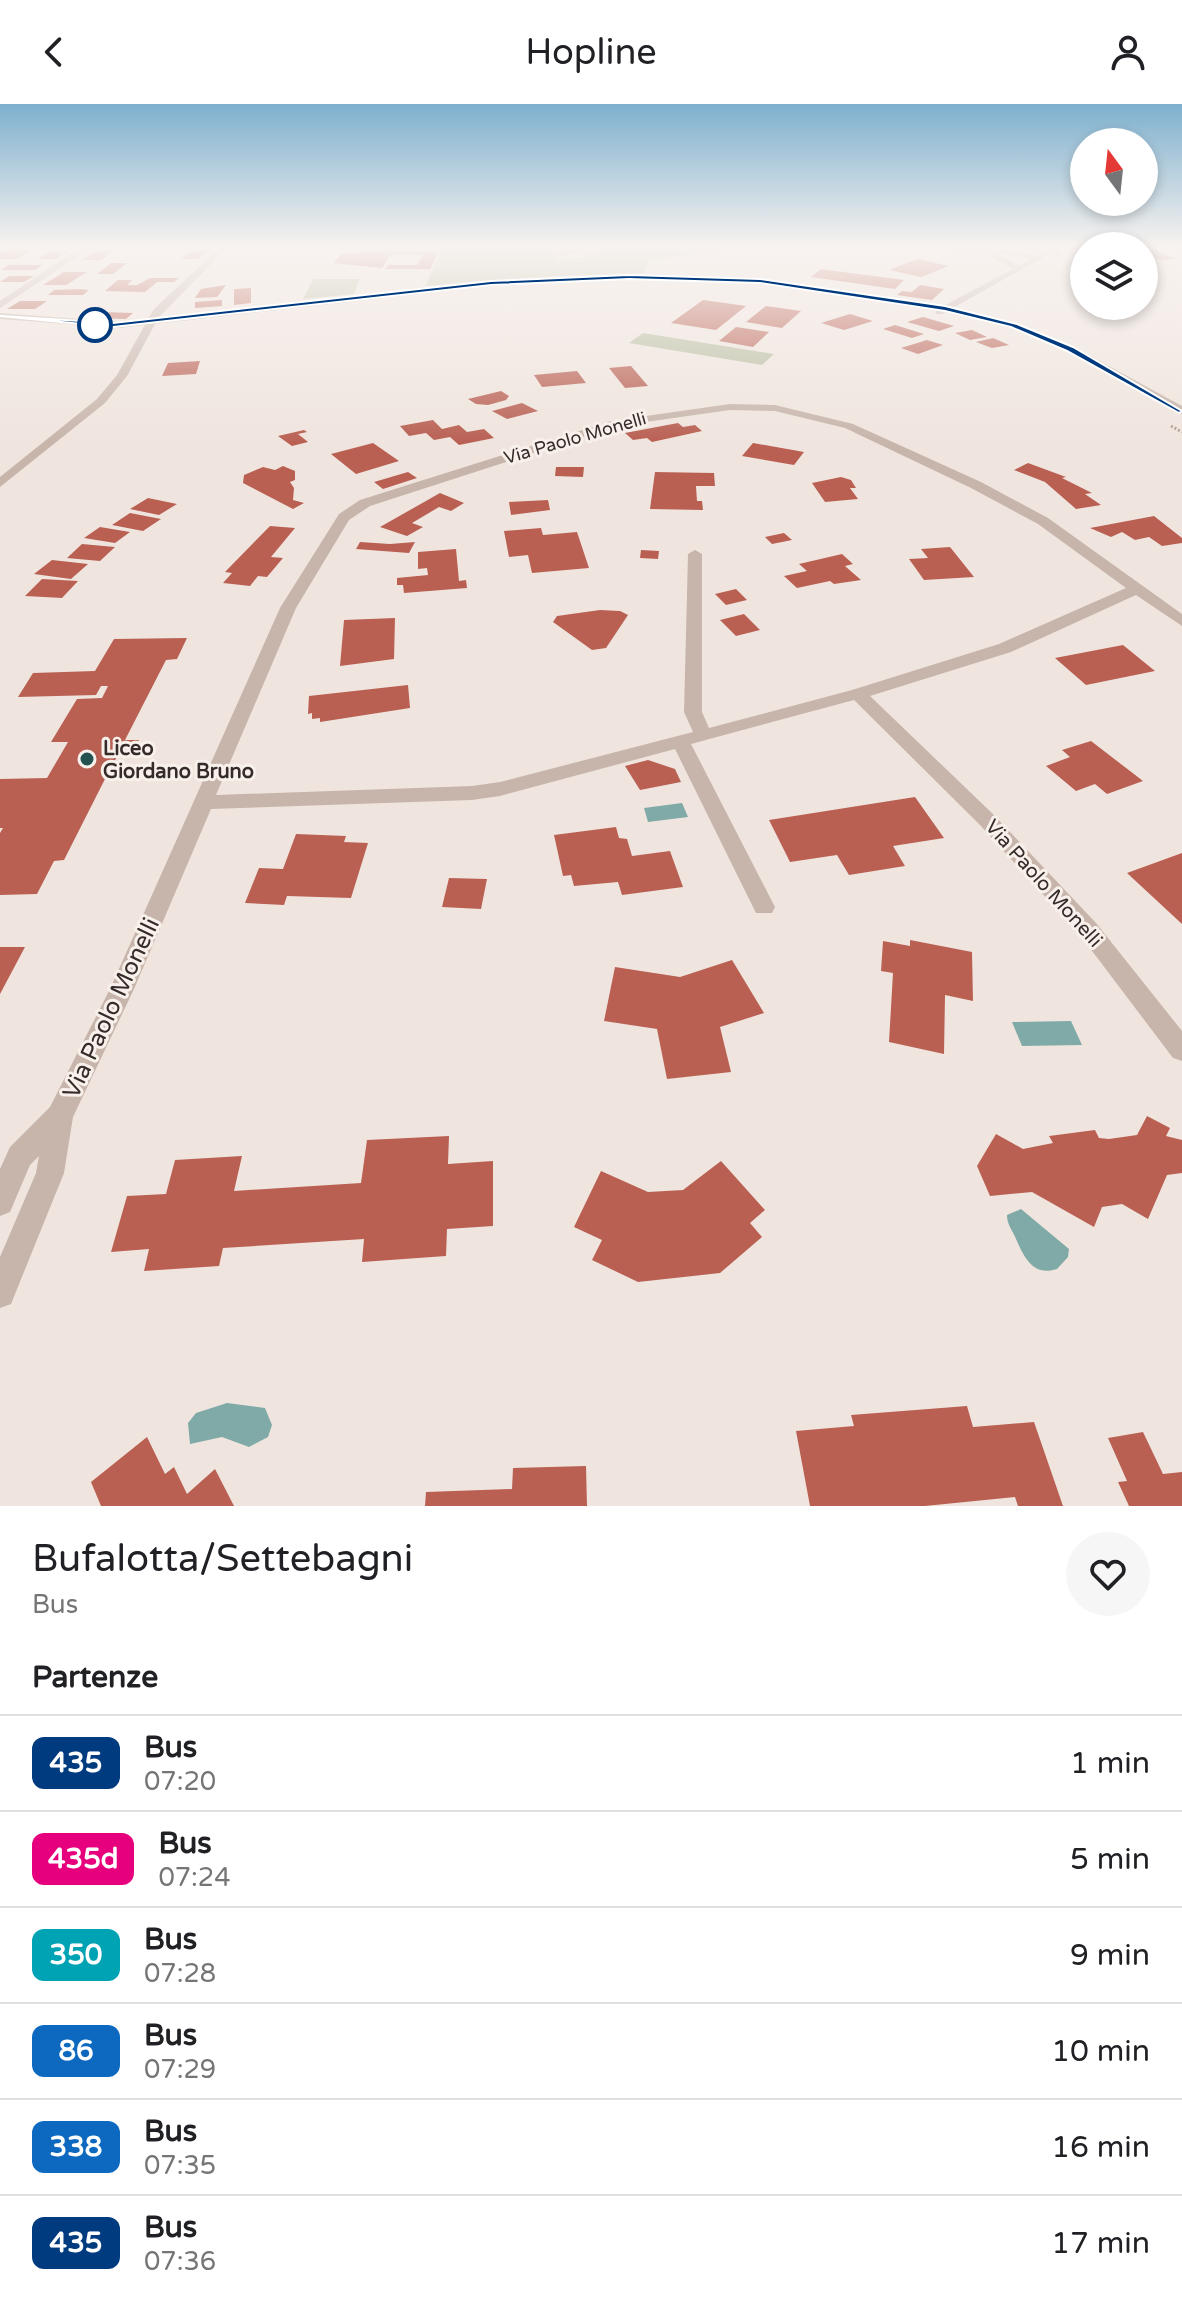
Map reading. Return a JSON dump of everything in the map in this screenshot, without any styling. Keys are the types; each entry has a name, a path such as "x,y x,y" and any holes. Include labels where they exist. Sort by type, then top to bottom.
{"street":[{"path":"0,483 101,401 138,349 158,312"},
{"path":"0,316 113,325 228,312"},
{"path":"152,321 254,312"},
{"path":"950,312 1047,345 1177,427"},
{"path":"954,312 997,321 1049,339 1182,411"},
{"path":"138,349 170,328 212,317"},
{"path":"59,323 123,340 138,349"},
{"name":"Via Paolo Monelli","path":"0,1202 20,1156 60,1116 122,989 288,608 324,546 352,510 378,498 615,423 741,406 775,408 826,418 936,464 1018,507 1182,621"},
{"path":"695,554 693,712 703,734"},
{"path":"205,802 472,793 500,789 858,694 1005,648 1136,589"},
{"name":"Via Paolo Monelli","path":"858,694 987,820 1088,929 1182,1050"},
{"path":"680,741 764,907"},
{"path":"0,1293 50,1173 60,1116"}],"green space":[{"path":"643,333 774,354 762,365 629,343"}],"water":[{"path":"682,803 688,817 648,822 644,808"},
{"path":"1071,1021 1082,1045 1022,1046 1012,1022"},
{"path":"1021,1209 1069,1249 1068,1257 1057,1269 1036,1268 1022,1252 1007,1215"},
{"path":"227,1403 265,1408 272,1425 268,1437 249,1447 222,1437 190,1444 188,1423 196,1413"}],"building":[{"path":"102,312 133,313 126,319 95,318"},
{"path":"686,312 738,312 716,330 671,323"},
{"path":"758,312 799,312 782,328 746,322"},
{"path":"850,314 873,321 844,330 821,323"},
{"path":"923,317 954,326 939,331 907,322"},
{"path":"895,325 924,334 912,338 883,329"},
{"path":"736,327 769,332 753,347 719,341"},
{"path":"972,330 987,337 970,340 955,333"},
{"path":"993,338 1009,345 992,348 976,342"},
{"path":"927,340 943,345 918,354 901,348"},
{"path":"200,361 196,374 162,376 168,363"},
{"path":"631,366 648,386 625,388 609,368"},
{"path":"577,371 586,383 542,387 534,375"},
{"path":"501,391 509,396 506,400 488,405 476,404 468,399"},
{"path":"522,403 538,411 507,419 492,411"},
{"path":"433,420 442,429 459,425 467,432 484,429 494,438 459,445 450,437 434,440 426,433 409,436 400,426"},
{"path":"678,423 683,427 695,425 702,431 652,442 647,438 633,440 625,433"},
{"path":"307,432 298,434 308,442 292,446 278,436"},
{"path":"373,443 399,461 356,474 331,454"},
{"path":"753,443 804,452 794,465 742,456"},
{"path":"1028,463 1066,477 1062,478 1092,493 1085,494 1101,505 1076,509 1045,482 1014,470"},
{"path":"283,466 295,471 295,480 290,482 294,488 293,500 304,503 293,509 243,483 244,475 263,467 275,470"},
{"path":"556,467 584,467 583,477 555,476"},
{"path":"408,472 417,478 383,489 374,482"},
{"path":"655,472 714,473 715,486 696,486 697,501 702,501 703,510 650,509"},
{"path":"841,477 851,480 856,488 850,488 858,499 825,502 812,483"},
{"path":"440,493 464,503 451,511 439,507 412,523 423,527 407,536 380,527"},
{"path":"148,498 177,504 159,515 130,509"},
{"path":"548,500 550,510 511,515 509,502"},
{"path":"130,513 161,519 143,531 112,525"},
{"path":"1154,516 1182,538 1182,543 1162,546 1149,537 1135,540 1122,532 1111,537 1090,528"},
{"path":"270,526 295,528 271,557 283,558 267,577 258,576 250,586 223,583 232,573 225,572"},
{"path":"100,527 130,532 115,543 84,538"},
{"path":"541,528 543,535 577,532 589,568 532,573 528,555 509,557 504,531"},
{"path":"784,533 792,540 772,544 765,537"},
{"path":"360,542 415,542 409,553 356,549"},
{"path":"82,544 115,547 100,561 67,558"},
{"path":"950,547 974,577 924,580 909,559 928,558 921,549"},
{"path":"456,549 459,581 466,580 467,588 404,593 403,585 397,585 397,578 428,575 427,568 418,569 418,552"},
{"path":"641,550 659,551 658,559 640,558"},
{"path":"842,554 853,564 845,566 861,580 834,584 830,581 797,588 784,576 807,571 799,564"},
{"path":"52,560 88,564 71,579 34,574"},
{"path":"42,579 78,581 62,598 25,596"},
{"path":"736,589 747,600 726,605 715,594"},
{"path":"600,610 620,611 628,615 606,648 592,650 553,622 557,616"},
{"path":"744,614 760,630 736,636 720,620"},
{"path":"395,618 394,659 340,666 344,620"},
{"name":"Liceo Giordano Bruno","path":"187,638 177,659 166,660 125,740 139,740 133,752 119,752 112,767 126,766 119,779 105,779 64,860 54,861 37,894 0,895 0,833 3,828 0,828 0,779 47,778 68,742 51,742 77,699 102,698 108,686 101,686 96,695 18,697 33,673 95,671 114,639"},
{"path":"1123,645 1155,671 1086,685 1055,658"},
{"path":"408,685 410,708 320,722 320,718 312,719 312,713 308,714 309,696"},
{"path":"1091,741 1143,781 1107,794 1095,784 1076,791 1046,766 1070,757 1062,750"},
{"path":"648,760 675,769 681,782 640,790 625,766"},
{"path":"915,797 944,838 893,846 905,866 849,875 837,855 790,862 769,820"},
{"path":"616,827 619,838 627,839 632,856 670,851 683,887 622,895 618,882 574,886 571,875 563,876 554,835"},
{"path":"296,834 346,836 344,842 368,843 351,898 287,896 284,905 245,903 259,868 283,869"},
{"path":"1182,853 1182,924 1127,873"},
{"path":"449,878 487,879 481,909 442,907"},
{"path":"910,940 972,952 973,1001 945,995 944,1054 889,1042 893,973 881,971 883,941 910,946"},
{"path":"0,947 25,947 0,994"},
{"path":"732,960 764,1013 720,1027 731,1072 667,1079 657,1029 604,1021 615,967 680,977"},
{"path":"1147,1116 1170,1128 1166,1136 1182,1140 1182,1173 1167,1175 1148,1219 1122,1204 1102,1207 1094,1227 1032,1192 990,1196 977,1166 996,1134 1023,1149 1053,1143 1049,1136 1095,1130 1099,1138 1109,1139 1137,1135"},
{"path":"449,1136 448,1164 493,1161 493,1226 447,1229 446,1256 362,1262 364,1239 223,1248 219,1266 144,1271 149,1249 111,1252 127,1196 166,1194 175,1160 242,1156 234,1191 361,1183 367,1140"},
{"path":"721,1161 765,1210 750,1223 762,1237 720,1273 638,1282 592,1260 602,1240 574,1227 601,1171 648,1192 683,1190"},
{"path":"967,1406 973,1427 1034,1422 1063,1506 1018,1506 1015,1497 925,1506 810,1506 796,1431 854,1426 851,1415"},
{"path":"1143,1432 1163,1474 1182,1472 1182,1506 1129,1506 1118,1482 1127,1481 1108,1438"},
{"path":"147,1437 165,1474 174,1467 187,1494 215,1469 234,1506 101,1506 91,1482"},
{"path":"586,1466 587,1506 425,1506 426,1492 512,1489 513,1468"}],"bus line":[{"name":"435","path":"0,316 113,325 215,312"},
{"name":"435","path":"964,312 1049,339 1182,411"}],"place":[{"name":"Liceo Giordano Bruno","path":"87,759"}]}
